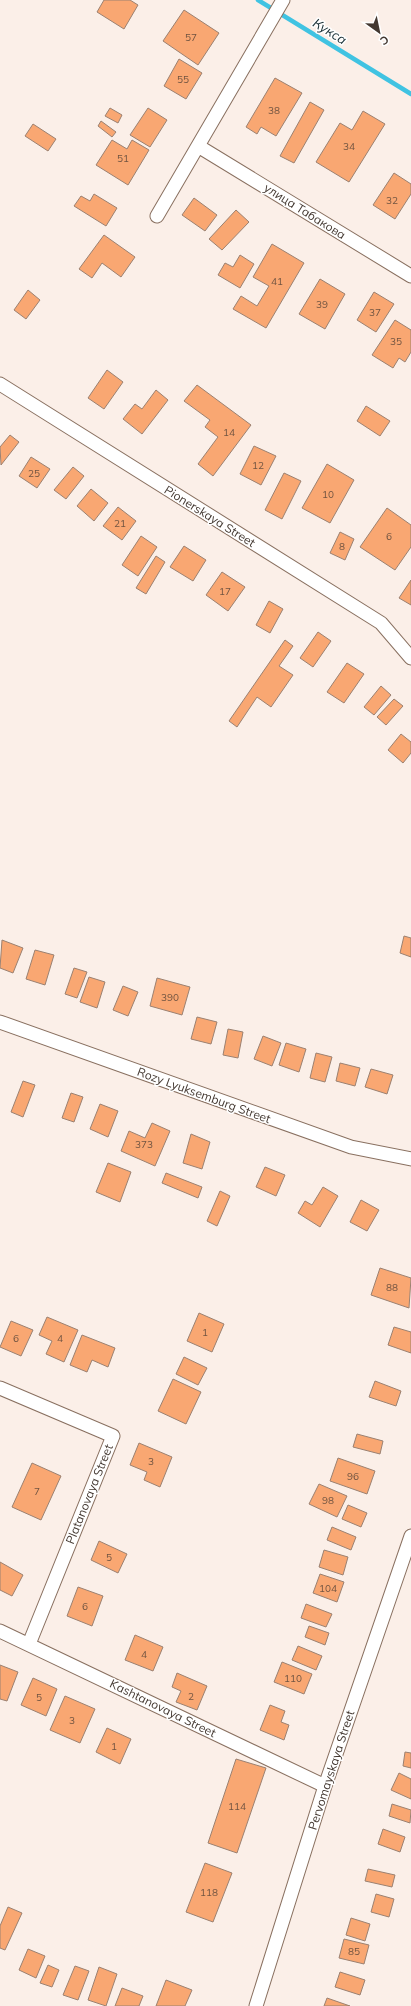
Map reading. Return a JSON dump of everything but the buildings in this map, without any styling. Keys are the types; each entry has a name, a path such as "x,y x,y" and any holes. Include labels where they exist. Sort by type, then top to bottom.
{"street":[{"path":"157,216 281,2"},
{"name":"улица Табакова","path":"198,146 411,276"},
{"name":"Pionerskaya Street","path":"0,384 381,623 411,658"},
{"name":"Rozy Lyuksemburg Street","path":"0,1022 351,1147 411,1159"},
{"name":"Platanovaya Street","path":"0,1388 113,1436 29,1644"},
{"name":"Pervomayskaya Street","path":"256,2006 325,1786 411,1536"},
{"name":"Kashtanovaya Street","path":"0,1631 325,1786"}],"waterway":[{"name":"Кукса","path":"258,0 411,94"}]}
